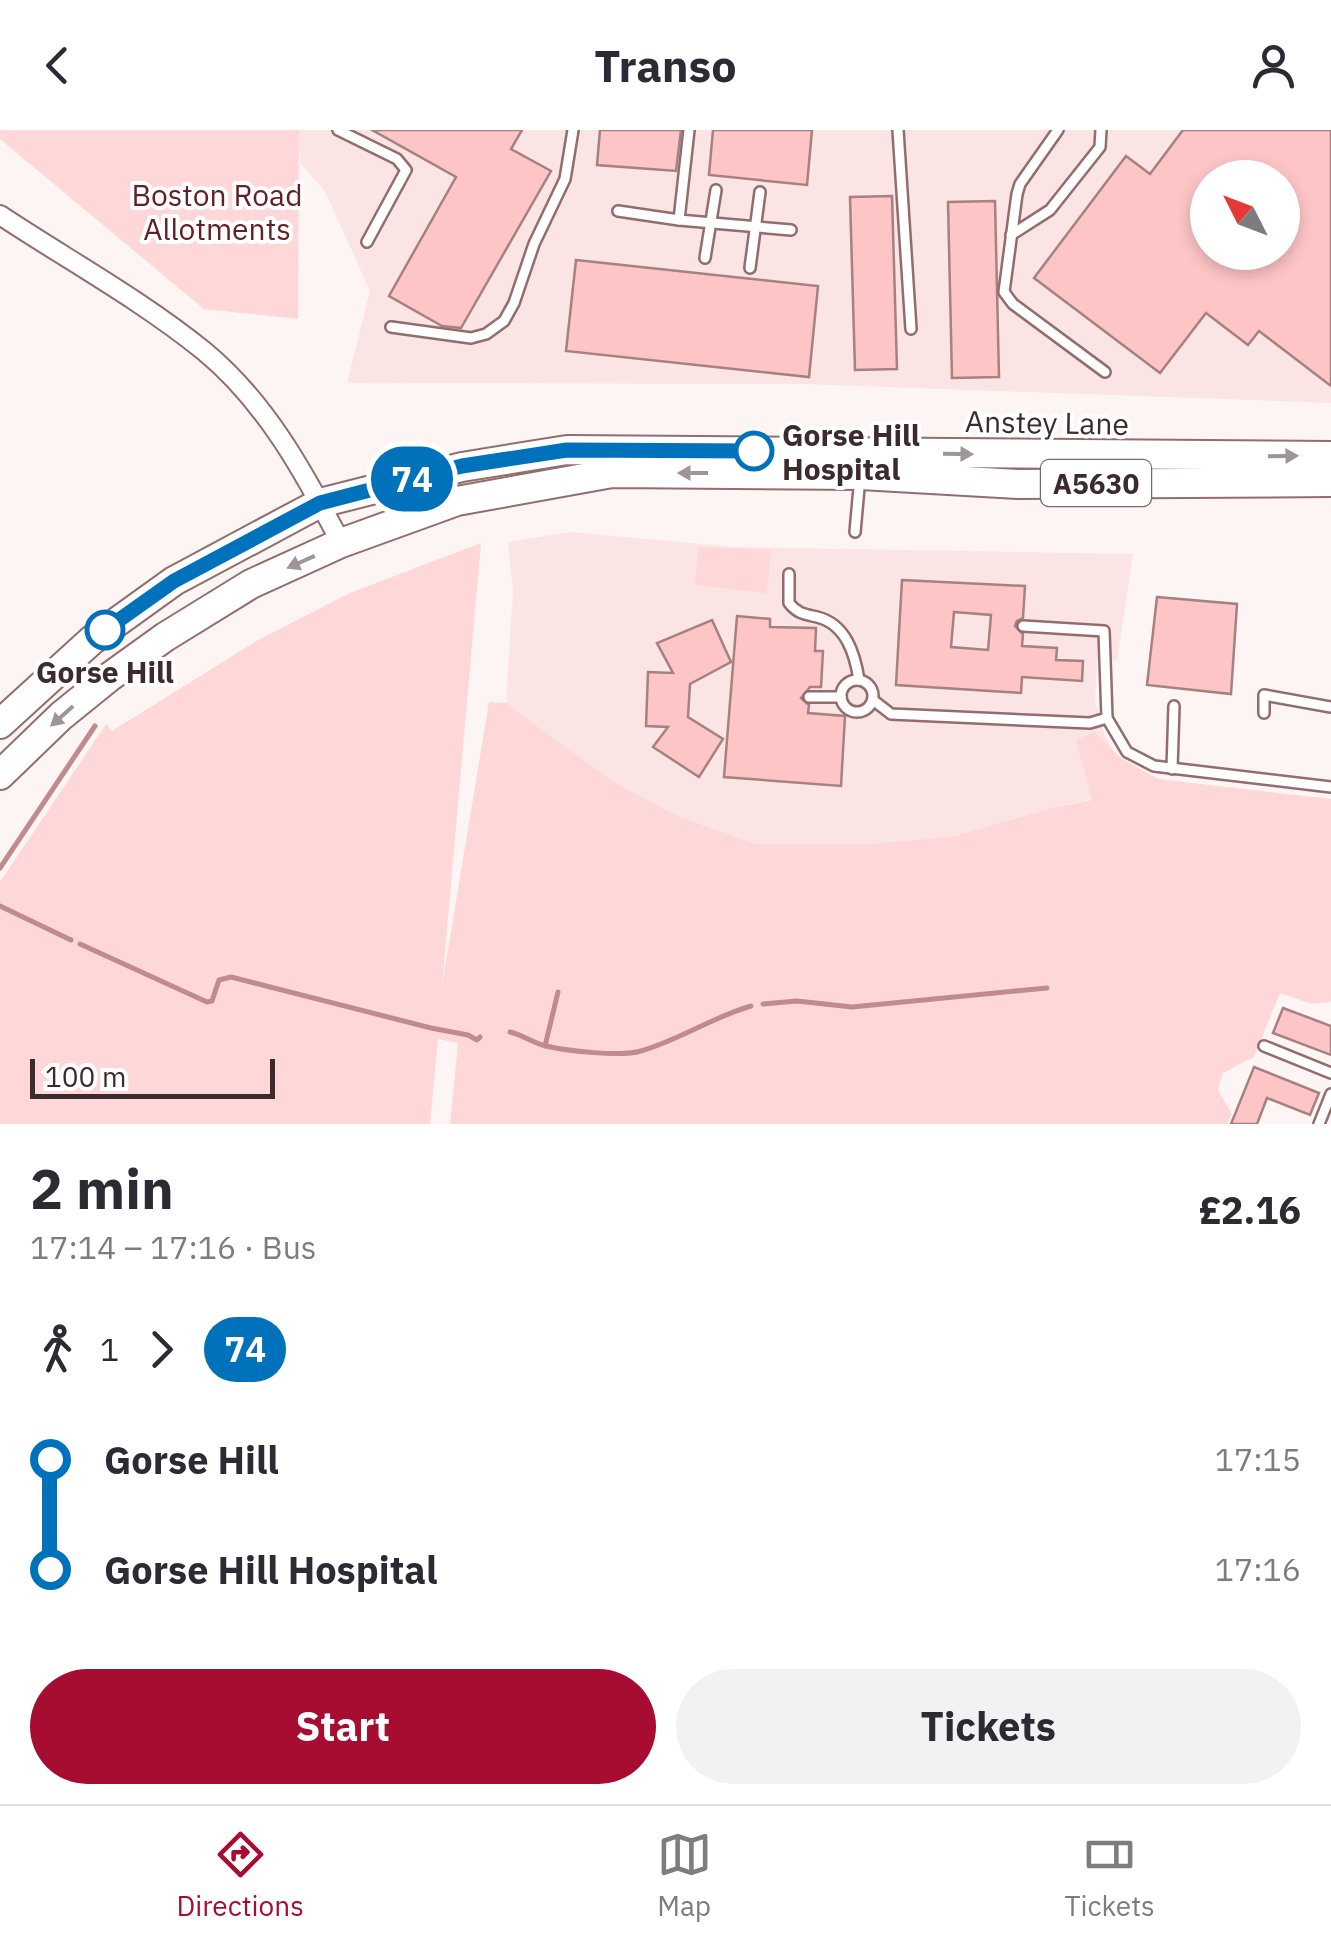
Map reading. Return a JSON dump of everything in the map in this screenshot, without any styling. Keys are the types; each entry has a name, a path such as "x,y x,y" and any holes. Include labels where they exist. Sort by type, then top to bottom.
{"main road":[{"name":"Anstey Lane","path":"0,724 92,640 174,581 320,503 462,466 567,450 1331,456"},
{"name":"A5630","path":"0,775 61,716 164,637 251,584 341,543 457,501 612,472 861,474 1018,484 1331,482"}],"street":[{"path":"0,215 206,352 262,412 294,455 341,543"}],"lane":[{"path":"338,130 397,158 406,170 367,242"},
{"path":"391,327 471,338 486,334 504,321 565,179 574,130"},
{"path":"679,220 689,130"},
{"path":"898,130 910,329"},
{"path":"1058,130 1020,184 1003,284 1005,298 1105,372"},
{"path":"1010,235 1050,210 1100,147 1101,130"},
{"path":"706,258 716,190"},
{"path":"750,268 760,192"},
{"path":"618,210 792,230"},
{"path":"855,532 861,474"},
{"path":"789,574 790,603 802,615 826,620 845,637 859,680"},
{"path":"1023,626 1104,630 1107,718 1127,752 1154,766 1331,787"},
{"path":"840,698 846,684 859,680 869,685 873,700 891,714 1090,723 1107,718"},
{"path":"1264,712 1264,695 1331,707"},
{"path":"809,696 840,698"},
{"path":"840,698 847,709 855,712 864,711 873,700"},
{"path":"1172,768 1174,706"},
{"path":"1264,1046 1331,1073"},
{"path":"1319,1124 1331,1094"}],"shaded area":[{"path":"299,130 1331,130 1331,403 805,384 347,383 370,291 325,191 300,163"},
{"name":"Gorse Hill Hospital","path":"570,532 734,547 1133,554 1117,661 1097,659 1095,702 1104,733 1127,783 1092,799 955,836 869,844 756,844 680,817 612,781 506,703 513,590 508,542"}],"green space":[{"name":"Boston Road Allotments","path":"0,130 299,130 298,319 204,309 0,139"},
{"path":"481,543 442,986 489,702 506,703 612,781 680,817 756,844 869,844 955,836 1092,800 1076,740 1094,732 1121,758 1158,779 1331,799 1331,1002 1312,1004 1280,993 1254,1057 1223,1073 1218,1090 1232,1114 1227,1124 450,1124 458,1043 438,1039 430,1124 0,1124 0,882 106,724 112,731 258,640 350,593"},
{"path":"698,547 771,550 767,593 695,585"}],"building":[{"path":"372,130 522,130 511,149 551,171 461,328 442,326 389,296 456,177"},
{"path":"600,130 681,130 676,171 597,165"},
{"path":"713,130 812,130 807,185 709,175"},
{"path":"1183,130 1331,130 1331,386 1259,331 1248,345 1206,313 1160,373 1034,278 1126,156 1150,174"},
{"path":"892,196 897,369 855,370 850,197"},
{"path":"995,201 999,377 952,378 948,202"},
{"path":"576,260 818,286 809,377 566,351"},
{"path":"902,580 1025,586 1023,618 1015,626 1023,634 1022,646 1057,648 1056,660 1083,661 1082,681 1022,677 1021,693 896,685","holes":["954,612 991,615 988,650 951,647"]},
{"path":"1157,597 1237,604 1231,694 1147,685"},
{"path":"737,616 770,619 770,627 816,628 815,651 823,651 821,687 810,687 801,698 809,705 808,713 845,716 841,786 724,777"},
{"path":"712,620 731,662 690,684 688,717 723,739 699,777 653,747 668,727 646,726 648,672 673,673 657,643"},
{"path":"1283,1008 1331,1026 1331,1055 1273,1033"},
{"path":"1254,1067 1319,1093 1310,1115 1267,1098 1257,1124 1231,1124"}],"waterway":[{"path":"0,868 95,726"},
{"path":"0,906 71,940"},
{"path":"80,944 207,1002 212,1001 219,980 231,977 477,1040 480,1037"},
{"path":"763,1004 797,1001 852,1007 1047,988"},
{"path":"545,1046 558,992"},
{"path":"510,1032 555,1048 632,1053 751,1006"}],"bus line":[{"name":"74","path":"105,630 174,581 320,503 462,466 567,450 754,451"}],"place":[{"name":"Gorse Hill Hospital","path":"754,451"},
{"name":"Gorse Hill","path":"105,630"}]}
